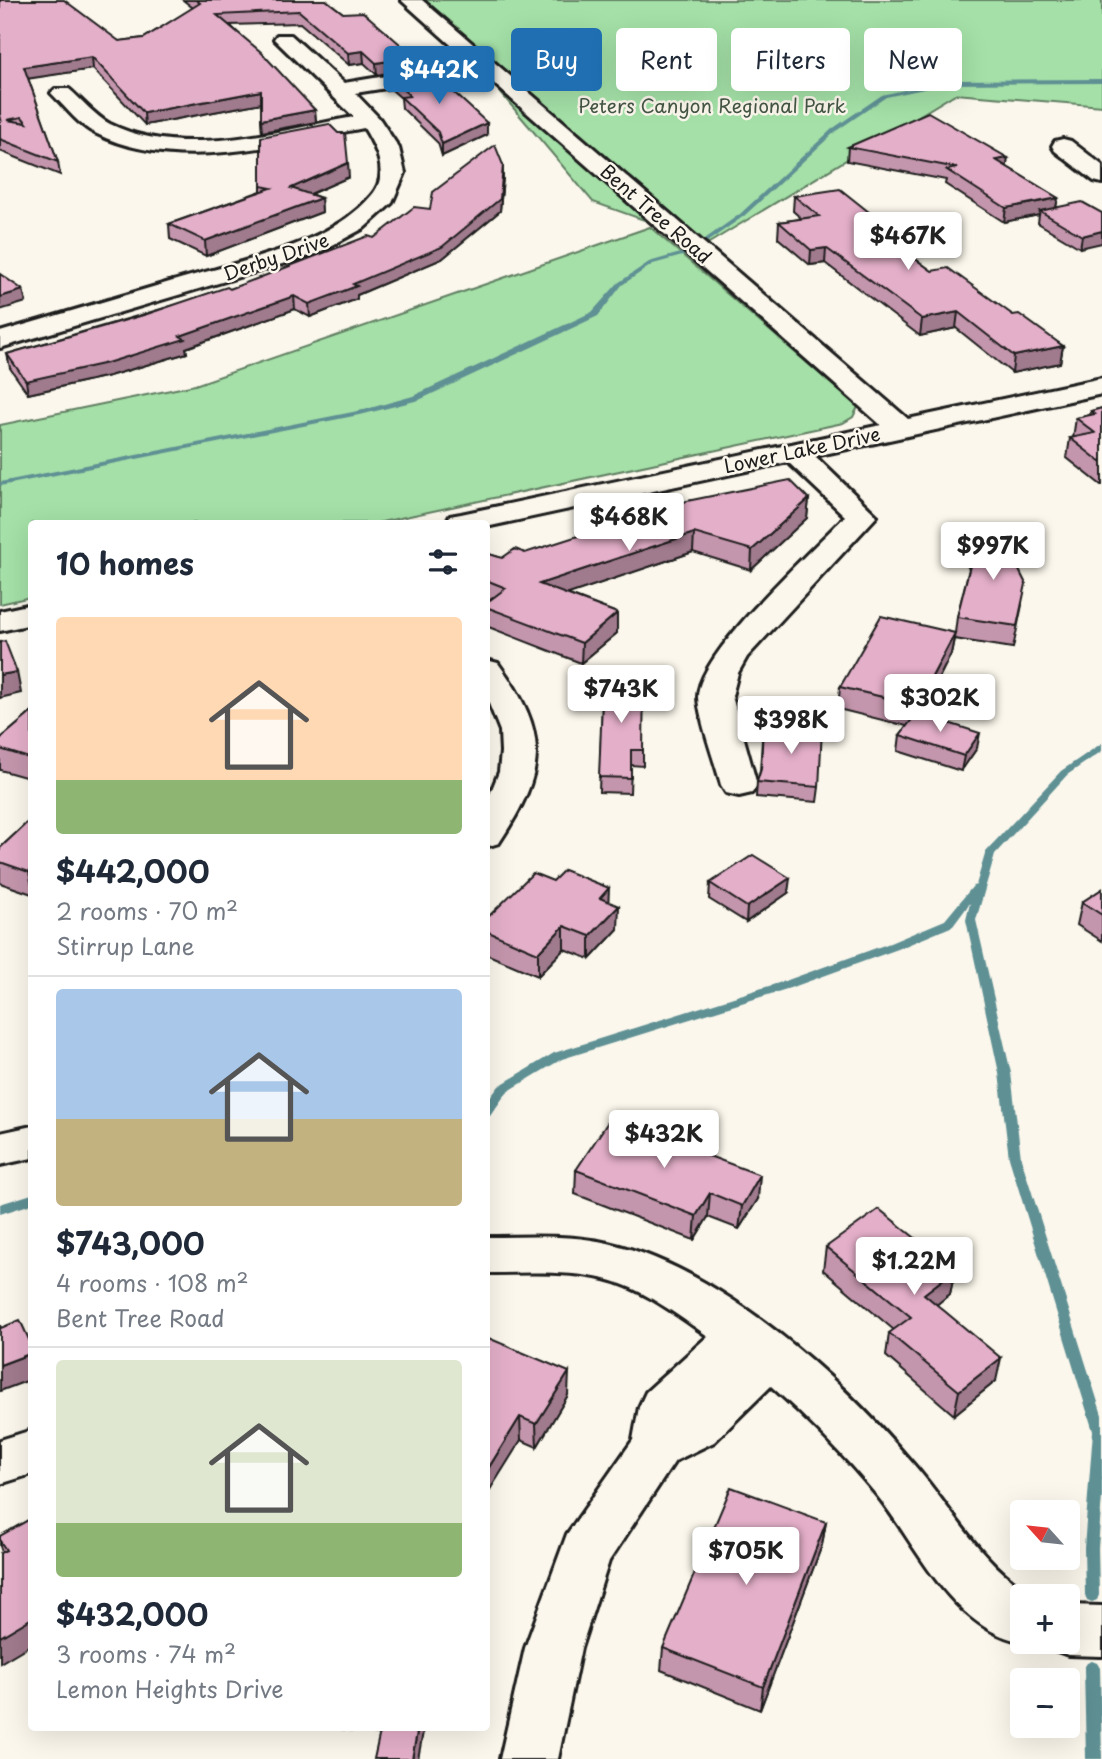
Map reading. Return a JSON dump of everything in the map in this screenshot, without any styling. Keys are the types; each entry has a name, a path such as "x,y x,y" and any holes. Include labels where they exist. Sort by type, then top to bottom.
{"street":[{"name":"Bent Tree Road","path":"411,0 902,428"},
{"name":"Derby Drive","path":"0,340 217,278 307,249 336,236 380,205 390,192 395,177 395,162 383,140 369,121 284,39"},
{"path":"337,90 486,66"},
{"path":"62,93 100,127 131,139 155,143 193,145 239,142 369,121"},
{"path":"1063,146 1102,176"},
{"name":"Lower Lake Drive","path":"475,520 1102,386"},
{"path":"739,785 715,696 721,673 733,652 862,516 794,452"},
{"path":"0,621 28,615"},
{"path":"490,675 506,696 521,747 520,771 510,795 490,828"},
{"path":"0,1149 28,1143"},
{"path":"490,1255 545,1255 617,1263 692,1299 755,1346 822,1402 895,1479 968,1581 996,1604 1010,1610"},
{"path":"529,1759 552,1648 586,1551 657,1446 696,1427 755,1346"},
{"path":"0,1462 28,1453"},
{"path":"1080,1630 1102,1631"}],"green space":[{"name":"Peters Canyon Regional Park","path":"422,0 1102,0 1102,106 955,94 709,243 593,202"},
{"path":"650,227 858,407 853,417 843,423 391,520 28,520 28,598 0,604 0,425 195,385"}],"building":[{"path":"0,0 64,0 119,41 144,38 200,3 196,0 326,0 343,13 363,12 415,57 376,63 363,51 348,53 299,11 217,15 261,52 315,110 261,120 261,91 144,113 92,57 24,67 58,162 0,139","holes":["22,117 27,123 7,120"]},
{"path":"432,72 487,123 442,144 438,132 401,97 410,96 392,79"},
{"path":"928,112 1008,158 996,160 1058,198 1006,208 947,170 957,168 848,147"},
{"path":"329,124 338,133 345,133 348,163 291,188 321,198 205,241 169,224 271,188 261,186 261,137"},
{"path":"495,145 503,165 500,199 442,247 353,284 357,286 309,304 294,296 180,336 185,339 107,363 26,381 7,354 147,314 227,287 230,289 368,236 374,238 414,207 430,209 433,192"},
{"path":"840,189 879,220 864,222 932,271 948,268 1013,315 1019,314 1063,346 1014,356 958,312 922,319 826,248 811,250 779,222 819,216 794,196"},
{"path":"1082,202 1102,213 1102,231 1082,236 1040,211"},
{"path":"0,274 23,290 0,297"},
{"path":"1102,408 1102,463 1070,438 1095,433 1076,418 1095,414 1091,411"},
{"path":"790,480 809,499 752,550 694,533 539,584 617,613 582,643 490,608 490,600 506,588 490,582 490,554 502,558 515,549 525,553 687,501"},
{"path":"1001,533 1012,555 1019,556 1017,566 1026,584 1017,626 957,617 974,550 965,535"},
{"path":"881,616 955,633 917,705 840,687"},
{"path":"5,641 17,672 0,675 0,642"},
{"path":"603,676 644,677 643,750 631,750 631,778 599,777"},
{"path":"917,713 980,733 964,756 900,735"},
{"path":"28,715 28,758 0,749 0,739"},
{"path":"763,725 822,729 819,787 757,782 761,769"},
{"path":"28,822 28,872 0,862 0,848"},
{"path":"753,855 790,878 747,907 710,883"},
{"path":"564,870 609,888 600,898 619,906 590,936 564,926 538,953 490,933 490,915 533,873 553,881"},
{"path":"1102,889 1102,915 1082,902"},
{"path":"610,1119 760,1175 742,1206 710,1193 696,1216 576,1170"},
{"path":"879,1209 955,1270 924,1294 1001,1358 959,1391 889,1333 911,1317 826,1247"},
{"path":"20,1320 28,1337 28,1354 0,1365 0,1325 1,1328"},
{"path":"490,1339 569,1372 536,1424 520,1417 490,1466"},
{"path":"731,1487 826,1522 763,1687 663,1648"},
{"path":"28,1520 28,1620 0,1637 0,1553 6,1550 0,1536"},
{"path":"380,1731 417,1731 412,1759 374,1759"}],"waterway":[{"path":"705,241 742,215 834,130 884,96 948,82 1102,81"},
{"path":"0,484 364,412 416,398 595,314 620,284 651,263 684,254"},
{"path":"1092,1595 1091,1548 1100,1431 1015,1158 1005,1073 971,920 990,853 1064,773 1102,746"},
{"path":"490,1107 503,1089 558,1056 789,984 949,923 977,888"},
{"path":"0,1209 28,1200"},
{"path":"1092,1668 1094,1759"}]}
